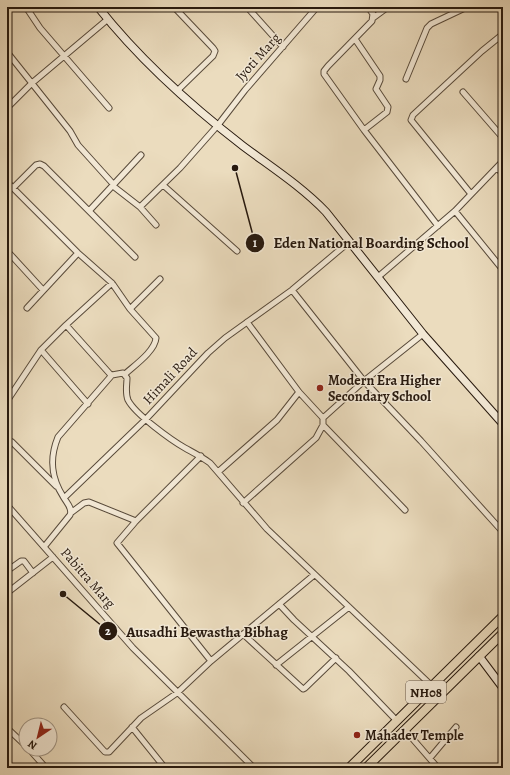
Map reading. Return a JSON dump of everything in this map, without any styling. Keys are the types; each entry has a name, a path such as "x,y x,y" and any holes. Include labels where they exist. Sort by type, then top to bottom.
{"main road":[{"name":"NH08","path":"350,768 503,616"},
{"name":"NH08","path":"366,768 503,633"}],"street":[{"path":"26,7 40,28 109,108"},
{"path":"98,7 131,46 189,103 310,196 326,212 423,334 503,424"},
{"path":"174,7 215,51 213,56 177,91"},
{"path":"247,7 283,47"},
{"name":"Jyoti Marg","path":"140,207 180,168 317,7"},
{"path":"368,7 373,14 373,18"},
{"path":"388,7 373,18 369,25 328,66 323,73 364,130 438,226"},
{"path":"406,79 426,28 431,24 467,7"},
{"path":"7,108 32,83 108,19"},
{"path":"471,194 411,120 413,115 482,51 503,34"},
{"path":"355,39 380,76 376,89 388,107 387,112 364,130"},
{"path":"7,52 70,131 78,145 113,185 140,207 156,225"},
{"path":"463,92 503,138"},
{"path":"89,211 142,155"},
{"path":"378,277 455,211 503,161"},
{"path":"13,188 36,165 42,164 135,257"},
{"path":"497,168 503,174"},
{"path":"7,182 78,253 112,283 130,309 156,338 155,344 150,350 125,374"},
{"path":"163,185 237,251"},
{"path":"455,211 503,270"},
{"name":"Himali Road","path":"64,498 146,419 208,353 225,338 292,290 349,242"},
{"path":"27,308 78,253"},
{"path":"10,254 43,290"},
{"path":"130,309 160,279"},
{"path":"7,400 42,350 66,325 112,283"},
{"path":"292,290 364,381 421,441 502,531"},
{"path":"247,322 299,392 322,418 323,424 405,510"},
{"path":"66,325 108,373 112,375"},
{"path":"322,418 364,381 423,334"},
{"path":"42,350 88,404"},
{"path":"57,487 52,468 54,448 58,437 112,375 121,372 125,374 128,378 127,396 146,419 186,449 201,456 218,472 243,503 267,529 432,686"},
{"path":"218,472 277,420 299,392"},
{"path":"243,503 316,438 323,424"},
{"path":"12,442 57,487 72,512"},
{"path":"201,456 119,540 117,545 211,661"},
{"path":"44,547 72,512 84,503 89,502 136,522"},
{"name":"Pabitra Marg","path":"7,505 133,648 254,768"},
{"path":"7,594 53,557"},
{"path":"7,571 21,561 24,561 33,573"},
{"path":"64,707 105,752 109,752 141,718 177,693 211,661 314,575"},
{"path":"279,604 294,620 336,658 397,721"},
{"path":"276,665 348,607"},
{"path":"243,634 303,689 306,688 336,658"},
{"path":"479,656 503,688"},
{"path":"132,727 165,768"},
{"path":"430,758 456,727"},
{"path":"7,728 18,738"},
{"path":"405,730 438,768"},
{"path":"36,757 46,768"}],"place":[{"name":"Eden National Boarding School","path":"235,168"},
{"name":"Modern Era Higher Secondary School","path":"320,388"},
{"name":"Ausadhi Bewastha Bibhag","path":"63,594"},
{"name":"Mahadev Temple","path":"357,735"}]}
